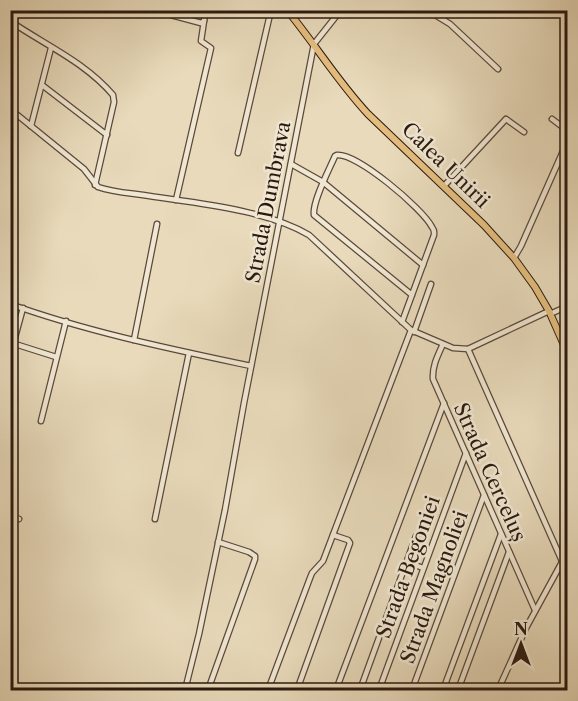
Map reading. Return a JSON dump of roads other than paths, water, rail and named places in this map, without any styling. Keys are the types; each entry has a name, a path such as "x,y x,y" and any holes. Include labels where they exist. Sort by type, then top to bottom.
{"main road":[{"name":"Calea Unirii","path":"287,10 361,107 484,225 514,258 535,287 549,312 567,354"}],"street":[{"path":"176,200 212,48 201,41 206,10"},
{"path":"238,153 271,10"},
{"path":"314,44 341,10"},
{"path":"428,10 450,24 498,69"},
{"path":"171,15 201,23 204,21"},
{"path":"10,21 91,73 113,95 114,102 95,184"},
{"name":"Strada Dumbrava","path":"185,690 218,542 314,44"},
{"path":"31,126 51,48"},
{"path":"42,85 106,135"},
{"path":"10,109 84,169 95,184 102,188 235,211 298,229 309,235 412,331 442,344 468,349 567,306"},
{"path":"444,186 506,119 524,132"},
{"path":"552,119 567,131"},
{"path":"514,258 567,140"},
{"path":"402,322 434,236 434,231 422,213 375,173 341,154 335,156 323,182 314,215 412,295"},
{"path":"291,164 323,182 423,265"},
{"path":"134,340 157,224"},
{"path":"268,690 310,578 323,561 431,284"},
{"path":"10,304 134,340 252,366"},
{"path":"23,308 15,344 57,357"},
{"path":"41,421 66,321"},
{"name":"Strada Cerceluș","path":"442,344 432,372 433,378 535,610"},
{"path":"468,349 562,561"},
{"path":"155,519 189,353"},
{"path":"336,690 444,403"},
{"name":"Strada Begoniei","path":"379,690 466,453"},
{"name":"Strada Magnoliei","path":"412,690 484,495"},
{"path":"10,516 19,519"},
{"path":"443,690 501,534"},
{"path":"297,690 350,543 348,540 333,536"},
{"path":"360,690 416,536"},
{"path":"208,690 255,559 255,556 249,552 218,542"},
{"path":"498,690 535,610 567,551"},
{"path":"458,690 509,552"},
{"path":"407,562 423,568"}]}
